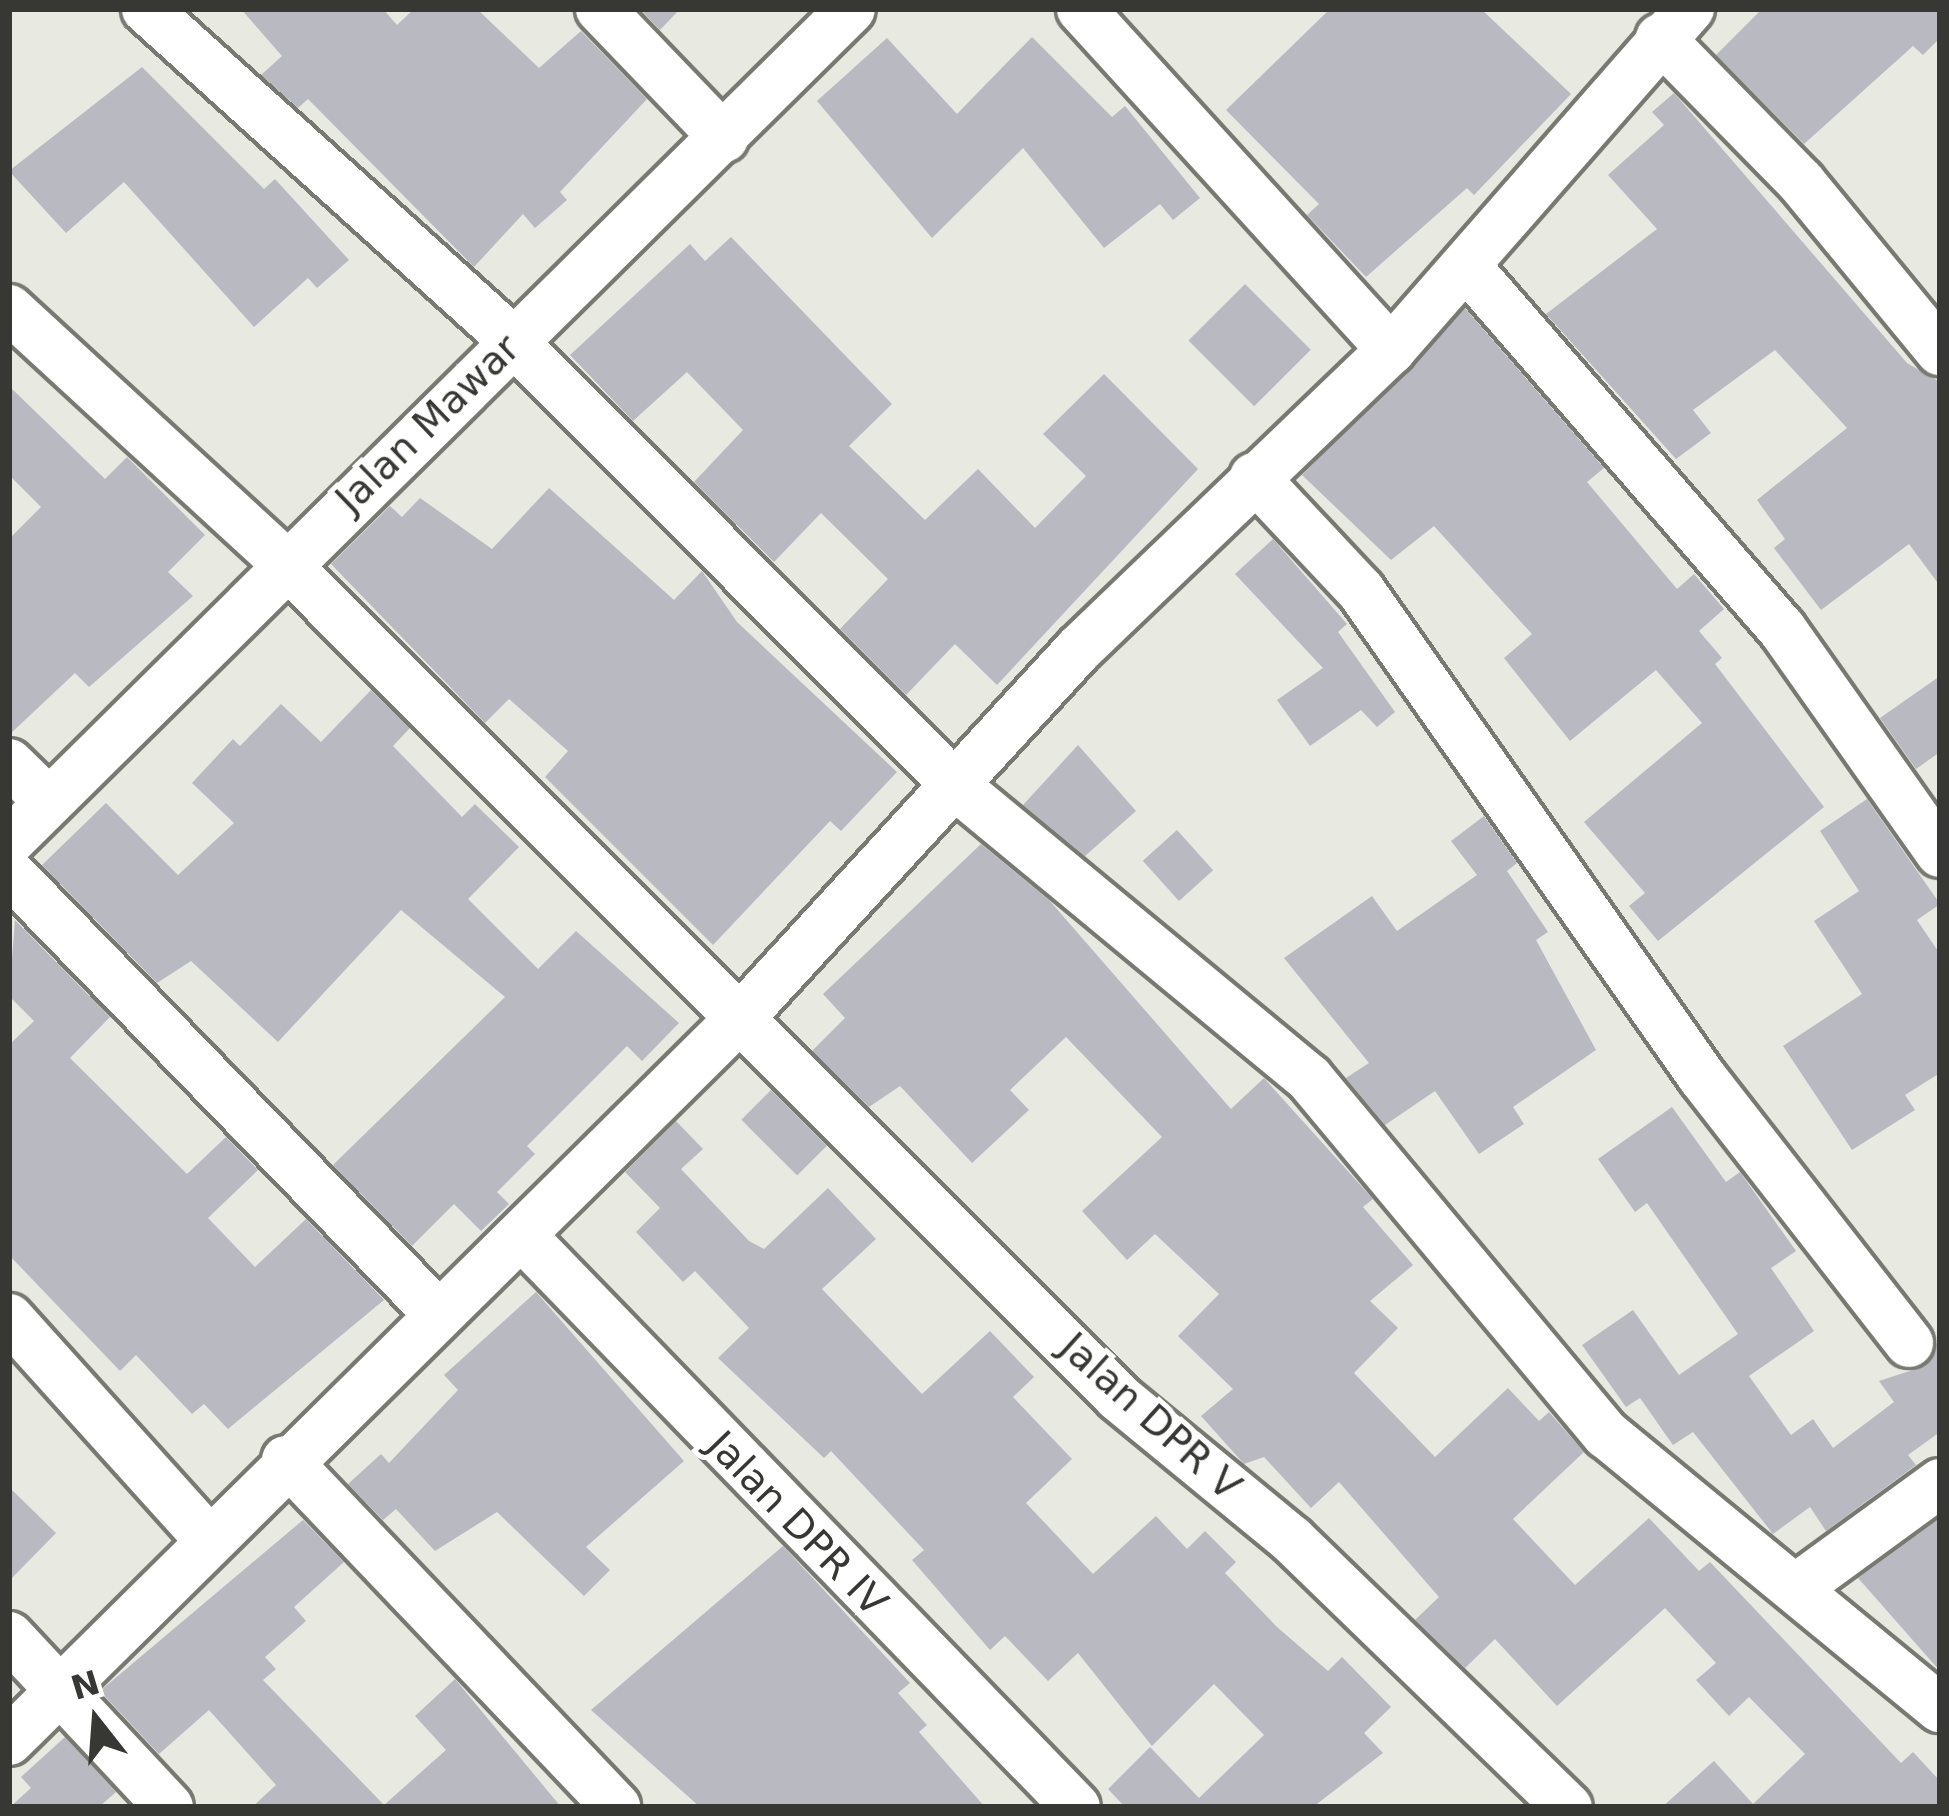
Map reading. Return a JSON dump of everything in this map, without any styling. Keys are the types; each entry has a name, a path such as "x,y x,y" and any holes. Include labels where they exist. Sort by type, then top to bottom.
{"street":[{"path":"146,9 513,341 957,787 1309,1078 1606,1434 1799,1586 1940,1708"},
{"path":"600,9 724,138"},
{"name":"Jalan Mawar","path":"9,842 45,798 851,9"},
{"path":"1082,9 1391,350"},
{"path":"9,1741 206,1537 523,1237 739,1018 1254,477 1391,350 1468,268 1675,24 1940,351"},
{"path":"1468,268 1782,629 1940,853"},
{"name":"Jalan DPR V","path":"9,309 284,562 1118,1397 1292,1540 1568,1807"},
{"path":"1254,477 1361,591 1702,1077 1910,1343"},
{"path":"9,763 45,798"},
{"path":"9,872 440,1316"},
{"name":"Jalan DPR IV","path":"523,1237 1076,1807"},
{"path":"9,1318 206,1537"},
{"path":"286,1460 616,1807"},
{"path":"1799,1586 1940,1483"},
{"path":"9,1636 170,1807"}],"building":[{"path":"241,9 383,9 397,25 414,9 477,9 539,68 581,31 647,99 560,192 567,200 535,228 523,214 474,267 308,99 298,108 261,75 282,56"},
{"path":"640,9 680,9 660,30"},
{"path":"1330,9 1481,9 1571,94 1474,195 1467,188 1366,277 1307,215 1319,204 1226,110"},
{"path":"1762,9 1940,9 1940,38 1923,55 1913,46 1804,144 1716,55"},
{"path":"1032,37 1112,117 1125,106 1200,198 1173,220 1160,204 1104,248 1023,148 932,238 817,101 887,38 957,114"},
{"path":"142,67 264,189 275,179 349,260 317,288 308,278 254,327 124,182 66,233 9,171"},
{"path":"1674,93 1907,363 1940,382 1940,586 1909,544 1821,610 1774,548 1785,539 1757,500 1847,428 1775,350 1693,410 1711,433 1676,459 1546,314 1657,229 1608,175 1664,125 1652,112"},
{"path":"731,237 892,404 849,446 925,520 978,469 1035,528 1086,476 1043,434 1104,374 1198,469 997,685 955,644 906,695 840,629 888,579 821,513 774,562 694,482 743,430 687,372 633,421 570,355 690,244 705,261"},
{"path":"1245,284 1311,350 1254,406 1188,341"},
{"path":"1465,308 1604,468 1587,482 1677,589 1694,574 1724,609 1699,631 1722,658 1715,664 1824,807 1658,941 1629,906 1645,893 1584,822 1702,723 1656,670 1570,741 1504,658 1532,634 1434,526 1391,560 1302,475"},
{"path":"9,386 105,479 127,457 205,535 168,572 193,596 89,687 75,673 9,735 9,539 41,507 9,475"},
{"path":"549,488 674,600 702,571 737,622 897,772 841,831 830,821 713,945 545,777 568,751 509,699 485,723 331,564 390,506 402,517 420,498 492,549"},
{"path":"1273,539 1347,624 1338,632 1395,712 1377,727 1361,710 1310,746 1277,700 1323,668 1235,574"},
{"path":"1940,676 1940,752 1916,769 1880,718"},
{"path":"371,690 410,728 393,746 462,817 475,804 519,847 468,899 538,969 576,931 679,1023 642,1061 627,1046 527,1146 535,1154 497,1192 509,1204 481,1231 454,1204 412,1246 333,1165 505,997 401,910 278,1042 191,961 157,983 42,865 106,803 178,875 234,823 192,783 233,739 240,746 281,704 321,742"},
{"path":"1078,745 1136,811 1085,856 1023,805"},
{"path":"1867,799 1940,904 1917,920 1940,954 1940,1073 1905,1095 1915,1110 1852,1150 1783,1046 1862,994 1814,921 1859,891 1820,831"},
{"path":"1484,816 1517,863 1507,871 1548,932 1536,940 1596,1050 1513,1107 1524,1124 1479,1154 1435,1091 1385,1125 1346,1078 1369,1063 1284,958 1372,896 1397,931 1477,875 1451,841"},
{"path":"1177,830 1213,870 1179,901 1143,861"},
{"path":"981,844 1049,900 1231,1109 1264,1078 1373,1199 1363,1207 1413,1265 1370,1301 1398,1328 1354,1373 1435,1457 1508,1388 1539,1421 1549,1412 1584,1452 1513,1519 1575,1585 1649,1518 1699,1571 1710,1562 1901,1763 1913,1752 1940,1781 1940,1807 1662,1807 1714,1761 1753,1804 1805,1754 1749,1697 1729,1716 1696,1680 1716,1663 1665,1608 1557,1706 1495,1639 1465,1668 1415,1620 1439,1597 1339,1482 1311,1508 1264,1457 1244,1464 1201,1416 1233,1389 1178,1336 1219,1294 1155,1234 1127,1260 1082,1211 1162,1137 1066,1037 1010,1090 1029,1110 972,1163 900,1086 869,1107 812,1051 845,1018 823,994"},
{"path":"15,920 110,1017 70,1058 187,1174 226,1137 258,1170 208,1218 255,1267 306,1219 384,1300 228,1429 204,1404 192,1414 136,1355 120,1371 9,1255 9,1045 34,1021 9,996"},
{"path":"771,1090 827,1146 797,1176 741,1120"},
{"path":"1672,1107 1726,1182 1740,1172 1796,1251 1771,1268 1814,1331 1749,1376 1791,1435 1813,1419 1833,1448 1894,1402 1879,1381 1925,1366 1940,1337 1940,1432 1908,1455 1916,1465 1826,1531 1810,1507 1773,1534 1693,1432 1673,1445 1640,1398 1626,1407 1582,1345 1633,1310 1679,1375 1738,1334 1647,1203 1635,1212 1598,1159"},
{"path":"676,1121 703,1149 681,1169 749,1241 764,1249 828,1188 876,1239 822,1289 922,1394 990,1331 1034,1377 1013,1397 1072,1459 1026,1503 1093,1574 1156,1516 1187,1549 1205,1531 1236,1562 1225,1573 1277,1627 1328,1671 1342,1657 1391,1707 1364,1733 1383,1753 1313,1807 1125,1807 1108,1789 1150,1747 1199,1798 1264,1735 1214,1684 1152,1746 1078,1653 1048,1681 1005,1636 990,1650 912,1560 924,1550 831,1451 824,1458 718,1358 749,1328 695,1271 683,1282 636,1232 660,1208 625,1172"},
{"path":"536,1292 684,1461 586,1547 610,1570 584,1596 497,1512 435,1551 396,1509 383,1520 348,1484 381,1454 389,1463 458,1390 444,1375"},
{"path":"9,1487 56,1533 9,1581"},
{"path":"1940,1518 1940,1671 1858,1578"},
{"path":"303,1520 344,1562 294,1607 306,1621 265,1657 276,1669 263,1680 384,1805 446,1750 415,1716 455,1679 561,1807 252,1807 276,1785 209,1710 159,1754 100,1691"},
{"path":"783,1546 910,1683 898,1693 927,1725 919,1732 985,1807 700,1807 591,1710"},
{"path":"65,1737 116,1792 99,1807 10,1807 31,1788 21,1777"}]}
